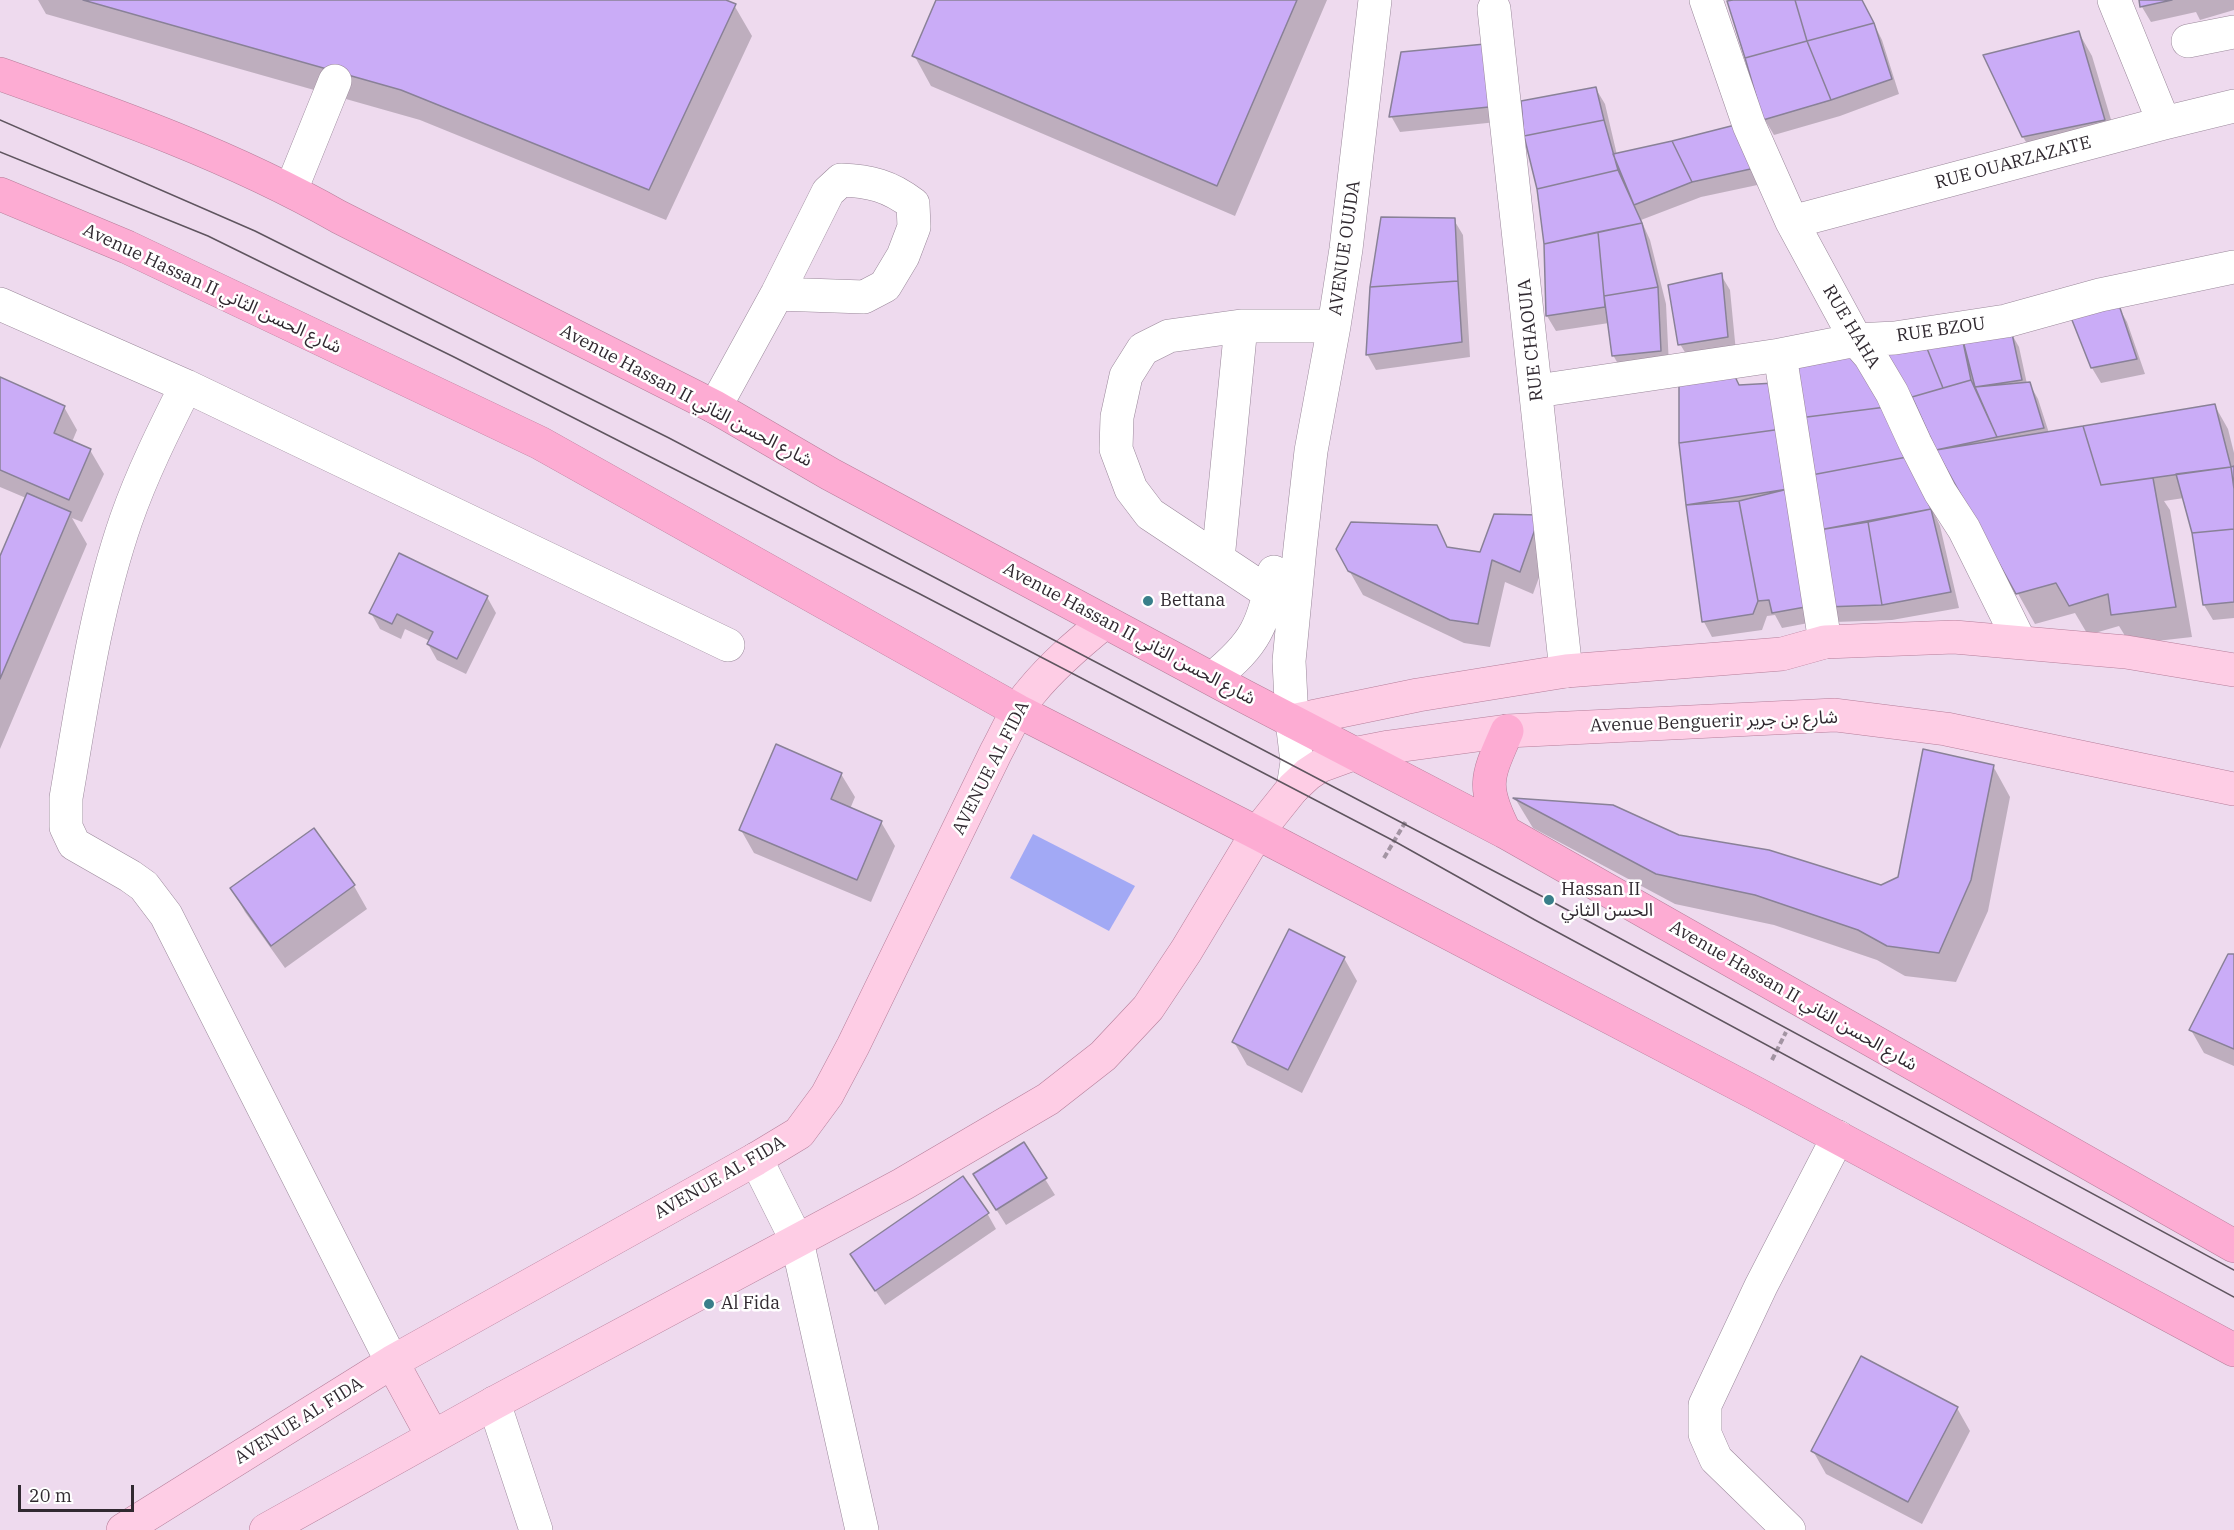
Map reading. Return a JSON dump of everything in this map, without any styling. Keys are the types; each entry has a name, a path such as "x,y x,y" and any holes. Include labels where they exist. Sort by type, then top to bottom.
{"highway":[{"name":"Avenue Hassan II شارع الحسن الثاني","path":"0,74 173,137 291,190 339,217 716,408 830,474 1105,622 1505,832 2234,1246"},
{"name":"Avenue Hassan II شارع الحسن الثاني","path":"0,194 127,248 540,443 1018,711 1755,1093 2234,1350"},
{"path":"1505,832 1494,812 1488,787 1492,766 1507,731"}],"main road":[{"name":"AVENUE AL FIDA","path":"123,1530 392,1362 799,1133 827,1095 853,1046 1018,711 1047,674 1072,649 1105,622"},
{"path":"1292,721 1418,695 1566,671 1782,654 1825,642 1954,637 2126,652 2234,670"},
{"name":"Avenue Benguerir شارع بن جرير","path":"1257,833 1293,788 1308,774 1320,766 1353,754 1507,731 1835,714 1946,729 2234,789"},
{"path":"266,1530 494,1403 903,1184 1048,1099 1103,1056 1148,1008 1186,951 1257,833"},
{"path":"392,1362 433,1437"}],"street":[{"name":"AVENUE OUJDA","path":"1293,788 1297,762 1289,661 1306,495 1311,451 1334,326 1347,237 1375,0"},
{"name":"RUE HAHA","path":"1706,0 1749,125 1792,222 1856,340 1870,356 1892,393 1940,492 1964,529 2020,642"},
{"path":"2114,0 2164,123"},
{"name":"RUE CHAOUIA","path":"1494,9 1566,671"},
{"path":"2188,41 2234,32"},
{"path":"291,190 335,81"},
{"name":"RUE OUARZAZATE","path":"1792,222 2234,106"},
{"name":"RUE BZOU","path":"1537,391 1780,355 1856,340 1895,338 2006,321 2100,295 2234,267"},
{"path":"716,408 777,294"},
{"path":"0,304 186,386 728,645"},
{"path":"1218,559 1241,326"},
{"path":"1269,593 1150,514 1131,489 1116,449 1118,417 1126,376 1143,349 1169,336 1241,326 1334,326"},
{"path":"1780,355 1825,642"},
{"path":"186,386 149,462 126,520 105,590 66,798 66,827 75,844 144,886 166,915 392,1362"},
{"name":"AVENUE OUJDA","path":"1213,678 1233,662 1255,637 1275,571 1306,495"},
{"path":"1789,1530 1716,1459 1705,1434 1705,1406 1761,1286 1838,1137"},
{"path":"756,1159 796,1241 862,1530"},
{"path":"494,1403 536,1530"}],"path":[{"path":"1755,1093 1801,1001"}],"water":[{"path":"1033,834 1135,886 1109,931 1010,878"}],"building":[{"path":"83,0 726,0 736,4 649,190 401,90"},
{"path":"936,0 1297,0 1217,186 912,56"},
{"path":"1795,0 1807,41 1745,58 1727,1"},
{"path":"1795,0 1862,0 1874,23 1807,41"},
{"path":"2139,0 2172,0 2140,7"},
{"path":"1874,23 1892,79 1831,100 1807,41"},
{"path":"2079,31 2105,120 2022,137 1983,55"},
{"path":"1807,41 1831,100 1763,120 1745,58"},
{"path":"1485,44 1489,107 1389,117 1401,52"},
{"path":"1596,87 1604,120 1524,136 1521,101"},
{"path":"1604,120 1618,170 1537,189 1524,136"},
{"path":"1739,124 1755,168 1692,182 1672,141"},
{"path":"1672,141 1692,182 1634,205 1613,154"},
{"path":"1618,170 1642,223 1544,244 1537,189"},
{"path":"1381,217 1455,218 1458,281 1370,287"},
{"path":"1642,223 1658,287 1604,296 1598,232"},
{"path":"1598,232 1605,307 1546,316 1544,244"},
{"path":"1722,273 1728,337 1678,345 1668,285"},
{"path":"1458,281 1462,342 1366,355 1370,287"},
{"path":"1658,287 1661,351 1612,356 1604,296"},
{"path":"2119,305 2137,359 2091,368 2070,315"},
{"path":"2011,329 2022,380 1975,387 1962,337"},
{"path":"1962,337 1971,380 1943,388 1924,341"},
{"path":"1924,341 1943,388 1912,397 1882,349"},
{"path":"1853,351 1886,407 1799,418 1792,363"},
{"path":"1730,366 1739,385 1775,383 1782,429 1679,443 1679,383"},
{"path":"0,377 65,406 54,433 91,449 69,500 0,470"},
{"path":"1971,380 1997,437 1936,450 1912,397"},
{"path":"2030,382 2044,428 1997,437 1975,387"},
{"path":"2215,404 2231,467 2101,485 2083,426"},
{"path":"1886,407 1907,457 1801,477 1799,418"},
{"path":"2083,426 2101,485 2153,478 2176,607 2111,615 2108,594 2069,606 2056,583 2016,594 1936,450"},
{"path":"1782,429 1788,489 1686,505 1679,443"},
{"path":"1907,457 1931,509 1819,530 1801,477"},
{"path":"2234,466 2234,489 2231,467"},
{"path":"2231,467 2234,489 2234,529 2192,533 2176,474"},
{"path":"1788,489 1811,606 1772,613 1769,600 1758,601 1739,501"},
{"path":"27,493 71,512 0,679 0,556"},
{"path":"1739,501 1758,601 1753,614 1702,622 1686,505"},
{"path":"1931,509 1951,592 1882,605 1868,522"},
{"path":"1494,514 1540,515 1520,572 1492,560 1478,624 1450,620 1348,571 1336,549 1351,522 1437,525 1447,547 1480,552"},
{"path":"1868,522 1882,605 1825,607 1819,530"},
{"path":"2234,529 2234,602 2203,605 2192,533"},
{"path":"399,553 488,596 457,659 427,644 433,632 397,614 392,624 369,613"},
{"path":"776,744 842,773 831,799 882,821 857,880 739,830"},
{"path":"1923,749 1994,765 1971,880 1939,953 1887,946 1858,930 1755,895 1656,874 1513,798 1613,805 1679,835 1769,850 1881,885 1898,877"},
{"path":"314,828 355,885 271,946 230,888"},
{"path":"1289,929 1345,957 1288,1070 1232,1042"},
{"path":"2228,954 2234,954 2234,1049 2189,1030"},
{"path":"1024,1142 1047,1178 996,1210 973,1174"},
{"path":"963,1176 989,1213 875,1291 850,1254"},
{"path":"1861,1356 1958,1407 1908,1502 1811,1451"}],"tram line":[{"path":"0,120 255,231 669,438 1549,900 2234,1270"},
{"path":"0,152 208,236 454,357 918,593 1394,841 1535,920 2234,1297"}],"place":[{"name":"Bettana","path":"1148,601"},
{"name":"Hassan II الحسن الثاني","path":"1549,900"},
{"name":"Al Fida","path":"709,1304"}]}
